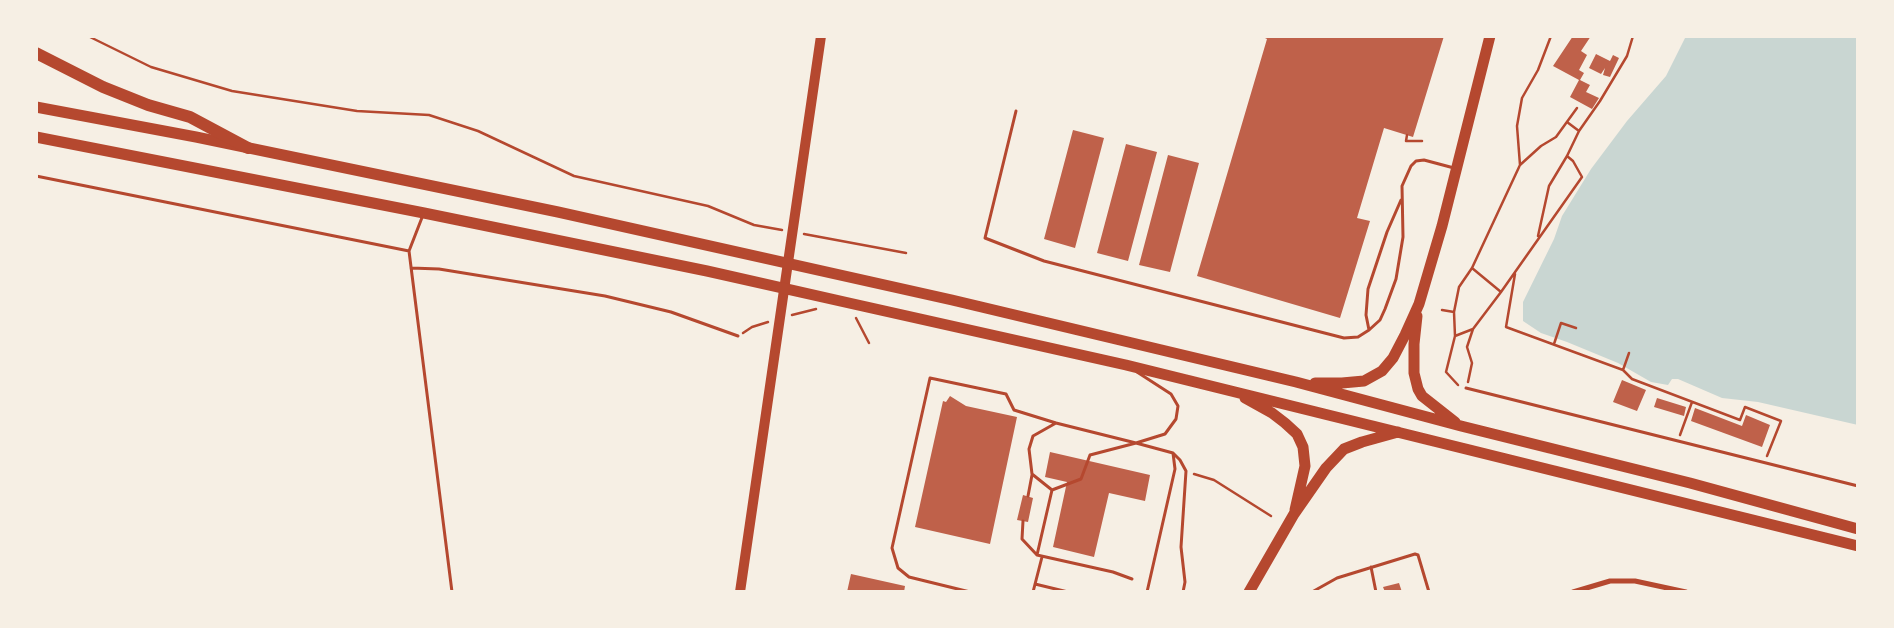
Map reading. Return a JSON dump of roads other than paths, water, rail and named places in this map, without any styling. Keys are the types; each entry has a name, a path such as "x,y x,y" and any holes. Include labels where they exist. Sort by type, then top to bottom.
{"highway":[{"path":"36,54 103,87 190,117 248,148"}],"main road":[{"path":"740,592 821,36"},
{"path":"1461,426 1422,396 1414,373 1414,344 1419,304 1457,169 1490,36"},
{"path":"36,107 248,148 763,256 1296,382 1461,426 1690,483 1858,529"},
{"path":"36,137 707,271 1126,365 1858,546"},
{"path":"1296,382 1342,384 1364,382 1382,371 1393,358 1419,304"},
{"path":"1230,390 1272,413 1297,434 1303,448 1305,466 1294,514"},
{"path":"1250,592 1294,514 1326,468 1344,450 1362,442 1400,432"}],"street":[{"path":"1573,592 1610,581 1635,581 1686,592"}],"lane":[{"path":"1016,112 985,238 1044,261 1344,338 1358,337 1380,320 1396,279 1403,237 1402,186 1407,172 1416,161 1424,160 1457,169"},
{"path":"36,176 409,251"},
{"path":"1369,330 1366,314 1368,289 1387,232 1401,199"},
{"path":"424,213 409,251 452,592"},
{"path":"412,268 439,269 605,296 671,312 738,336"},
{"path":"1052,490 1082,479 1090,455 1165,434 1176,419 1178,406 1170,394 1126,365"},
{"path":"970,592 909,577 898,568 892,548 930,378 1006,394 1014,410 1173,453 1180,460 1186,471 1181,547 1185,582 1183,592"},
{"path":"1466,388 1858,486"},
{"path":"1028,496 1032,474 1029,449 1033,436 1056,422"},
{"path":"1147,592 1175,469 1173,453"},
{"path":"1032,474 1052,490"},
{"path":"1034,592 1052,490"},
{"path":"1023,521 1022,539 1040,556 1113,572 1132,579"},
{"path":"1312,592 1337,578 1412,554 1418,555 1429,592"},
{"path":"1371,567 1376,592"},
{"path":"1035,584 1068,592"}]}
